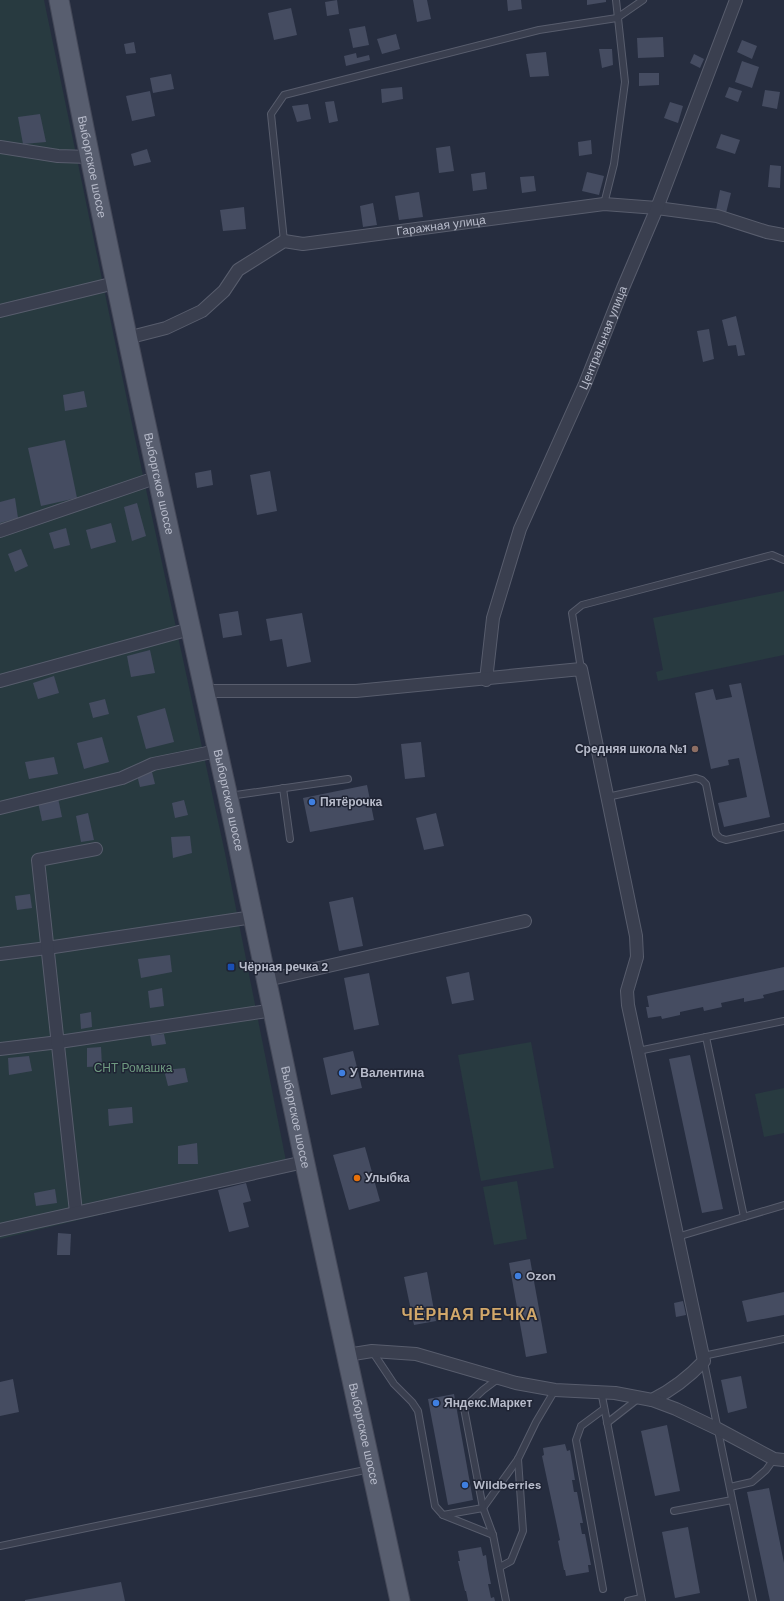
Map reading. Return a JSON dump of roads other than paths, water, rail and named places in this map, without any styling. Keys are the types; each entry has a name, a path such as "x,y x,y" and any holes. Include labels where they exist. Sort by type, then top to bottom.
{"main road":[{"name":"Выборгское шоссе","path":"59,0 126,338 228,796 274,1010 304,1162 400,1601"}],"street":[{"name":"Центральная улица","path":"486,680 493,618 520,529 585,384 657,208 736,0"},
{"path":"0,147 58,156 89,157"},
{"name":"Гаражная улица","path":"284,241 303,244 604,204 657,208 717,216 767,232 784,235"},
{"path":"126,338 166,328 202,311 224,292 238,270 284,241"},
{"path":"0,311 115,284"},
{"path":"0,531 158,477"},
{"path":"0,681 190,629"},
{"path":"204,691 356,691 486,680 581,669 636,936 636,957 627,991 628,1005 703,1358 691,1375 669,1391 646,1399"},
{"path":"0,808 122,778 153,764 217,751"},
{"path":"76,1212 59,1042 38,860 96,849"},
{"path":"0,954 253,917"},
{"path":"267,980 525,921"},
{"path":"0,1049 59,1042 274,1010"},
{"path":"0,1230 304,1162"},
{"path":"347,1355 372,1351 416,1354 516,1383 555,1390 600,1392 646,1399 676,1408 781,1460"}],"lane":[{"path":"604,204 614,164 625,82 616,0"},
{"path":"284,241 271,114 284,95 539,30 617,18 643,0"},
{"path":"581,669 572,613 582,605 772,555 784,560"},
{"path":"607,797 696,778 702,780 706,784 716,834 720,838 726,840 784,828"},
{"path":"228,796 348,779"},
{"path":"283,788 290,839"},
{"path":"638,1051 784,1021"},
{"path":"706,1037 744,1217"},
{"path":"677,1237 784,1205"},
{"path":"753,1601 703,1358 784,1340"},
{"path":"372,1351 394,1384 412,1402 418,1411 435,1506 443,1515 493,1535"},
{"path":"499,1378 483,1390 464,1408 483,1508 493,1535 506,1601"},
{"path":"443,1515 483,1508 518,1459 555,1390"},
{"path":"600,1392 641,1600 628,1601"},
{"path":"607,1423 646,1399"},
{"path":"603,1590 576,1440 580,1426 604,1409"},
{"path":"500,1567 511,1561 523,1531 518,1459"},
{"path":"730,1487 752,1482 781,1460"},
{"path":"0,1546 372,1469"},
{"path":"674,1511 732,1500"}],"place":[{"name":"Средняя школа №1","path":"695,749"},
{"name":"Пятёрочка","path":"312,802"},
{"name":"Чёрная речка 2","path":"231,967"},
{"name":"У Валентина","path":"342,1073"},
{"name":"Улыбка","path":"357,1178"},
{"name":"Ozon","path":"518,1276"},
{"name":"Яндекс.Маркет","path":"436,1403"},
{"name":"Wildberries","path":"465,1485"}],"district":[{"name":"ЧЁРНАЯ РЕЧКА","path":"470,1314"}],"park label":[{"name":"СНТ Ромашка","path":"133,1068"}]}
